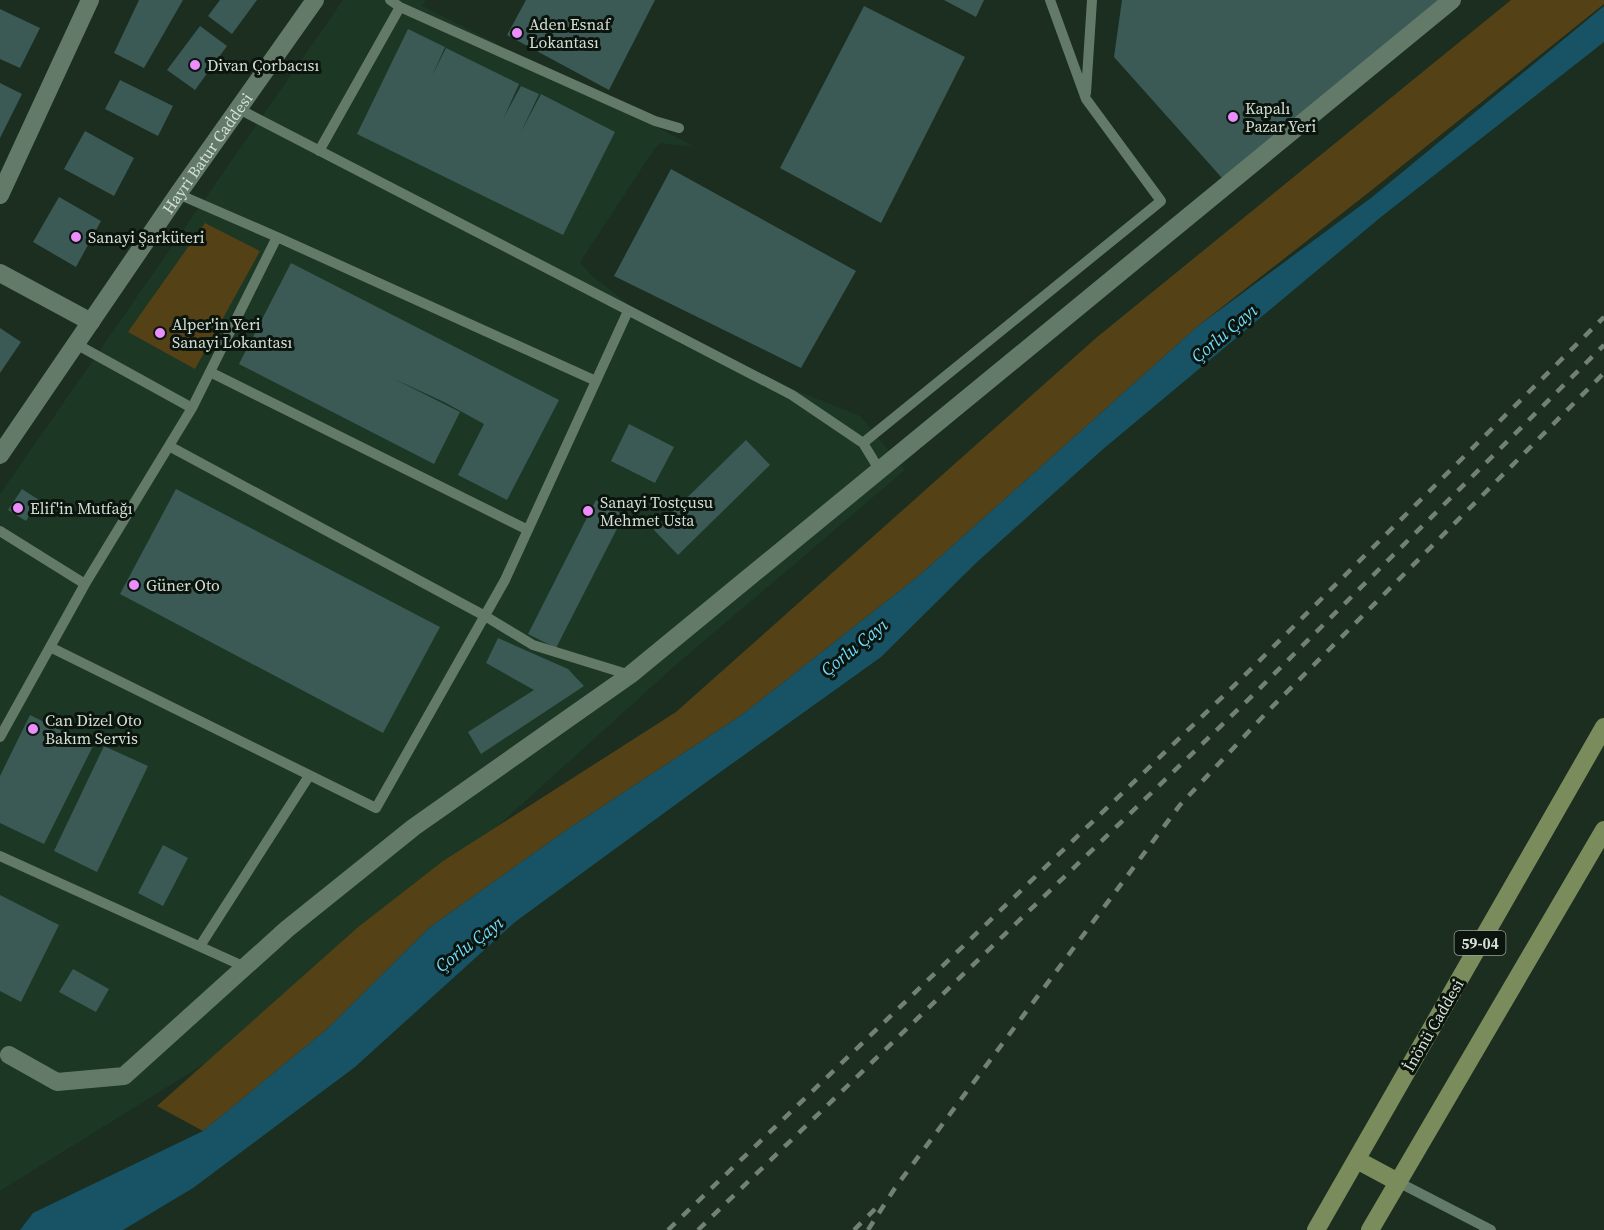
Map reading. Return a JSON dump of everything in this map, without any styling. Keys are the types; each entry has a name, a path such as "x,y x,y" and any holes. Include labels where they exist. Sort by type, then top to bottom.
{"main road":[{"name":"İnönü Caddesi","path":"1316,1230 1604,727"},
{"name":"59-04","path":"1370,1230 1604,830"},
{"path":"1357,1160 1398,1182"}],"street":[{"path":"0,195 90,0"},
{"name":"Hayri Batur Caddesi","path":"0,455 178,194 315,0"},
{"path":"9,1055 57,1082 124,1076 287,929 414,827 630,675 1452,0"},
{"path":"0,273 91,322"}],"lane":[{"path":"390,0 400,7 655,121 679,128"},
{"path":"863,443 1161,201 1086,99 1050,0"},
{"path":"1086,99 1092,0"},
{"path":"318,151 400,7"},
{"path":"239,109 792,395 863,443 880,471"},
{"path":"178,194 596,381"},
{"path":"0,737 5,716 50,647 85,584 192,408 277,237"},
{"path":"50,647 376,808 505,580 628,310"},
{"path":"76,344 192,408"},
{"path":"210,372 528,530"},
{"path":"169,446 485,616 533,645 630,675"},
{"path":"0,531 85,584"},
{"path":"200,946 309,776"},
{"path":"0,856 245,967"},
{"path":"1398,1182 1485,1229"}],"shaded area":[{"path":"343,0 426,0 422,6 695,147 660,143 655,148 580,262 592,276 680,344 860,416 905,470 677,664 302,1003 0,1191 0,494"},
{"path":"1511,0 1604,0 1604,4 1198,326 921,574 743,714 568,829 430,927 327,1029 203,1131 157,1106 357,928 443,861 676,712 1096,338"},
{"path":"205,223 260,251 195,369 128,332"}],"water":[{"name":"Çorlu Çayı","path":"1604,6 1604,42 1381,217 1102,450 976,563 881,657 515,922 355,1067 193,1188 123,1230 20,1230 33,1213 203,1131 327,1029 430,927 568,829 743,714 921,574 1198,326 1371,198"}],"building":[{"path":"139,0 183,0 144,68 114,53"},
{"path":"220,0 257,0 232,34 208,16"},
{"path":"526,0 655,0 609,90 507,35"},
{"path":"944,0 984,0 976,17"},
{"name":"Kapalı Pazar Yeri","path":"1122,0 1444,0 1222,178 1114,57"},
{"path":"864,6 965,57 881,223 780,168"},
{"path":"0,9 40,28 20,68 0,59"},
{"path":"200,26 227,46 195,90 167,70"},
{"path":"408,29 445,47 432,76 446,48 519,84 504,117 521,86 539,94 521,132 541,94 615,132 563,235 357,134"},
{"path":"120,80 173,106 158,136 105,109"},
{"path":"0,83 22,94 0,138"},
{"path":"85,131 134,158 114,196 64,169"},
{"path":"671,169 856,271 801,368 614,276"},
{"path":"59,197 101,221 76,267 33,242"},
{"path":"291,263 559,400 507,500 458,475 484,424 444,402 392,378 460,412 434,464 239,364"},
{"path":"0,328 21,342 0,373"},
{"path":"629,424 674,447 655,483 611,461"},
{"path":"746,440 770,465 678,555 654,530"},
{"path":"22,489 39,500 26,521 8,510"},
{"path":"176,489 440,627 383,733 120,594"},
{"path":"596,500 624,515 556,648 528,634"},
{"path":"498,638 568,669 584,686 481,754 468,732 534,690 486,663"},
{"path":"30,715 93,746 44,844 0,823 0,776"},
{"path":"104,746 148,766 97,872 54,851"},
{"path":"163,845 188,858 163,906 138,893"},
{"path":"0,895 59,925 21,1002 0,991"},
{"path":"73,969 109,989 96,1012 59,992"}],"railway":[{"path":"668,1230 1241,679 1604,317"},
{"path":"698,1230 1254,694 1604,345"},
{"path":"868,1230 895,1188 1180,805 1269,710 1604,373"},
{"path":"854,1230 875,1209"}],"place":[{"name":"Aden Esnaf Lokantası","path":"517,33"},
{"name":"Divan Çorbacısı","path":"195,65"},
{"name":"Kapalı Pazar Yeri","path":"1233,117"},
{"name":"Sanayi Şarküteri","path":"76,237"},
{"name":"Alper'in Yeri Sanayi Lokantası","path":"160,333"},
{"name":"Elif'in Mutfağı","path":"18,508"},
{"name":"Sanayi Tostçusu Mehmet Usta","path":"588,511"},
{"name":"Güner Oto","path":"134,585"},
{"name":"Can Dizel Oto Bakım Servis","path":"33,729"}]}
